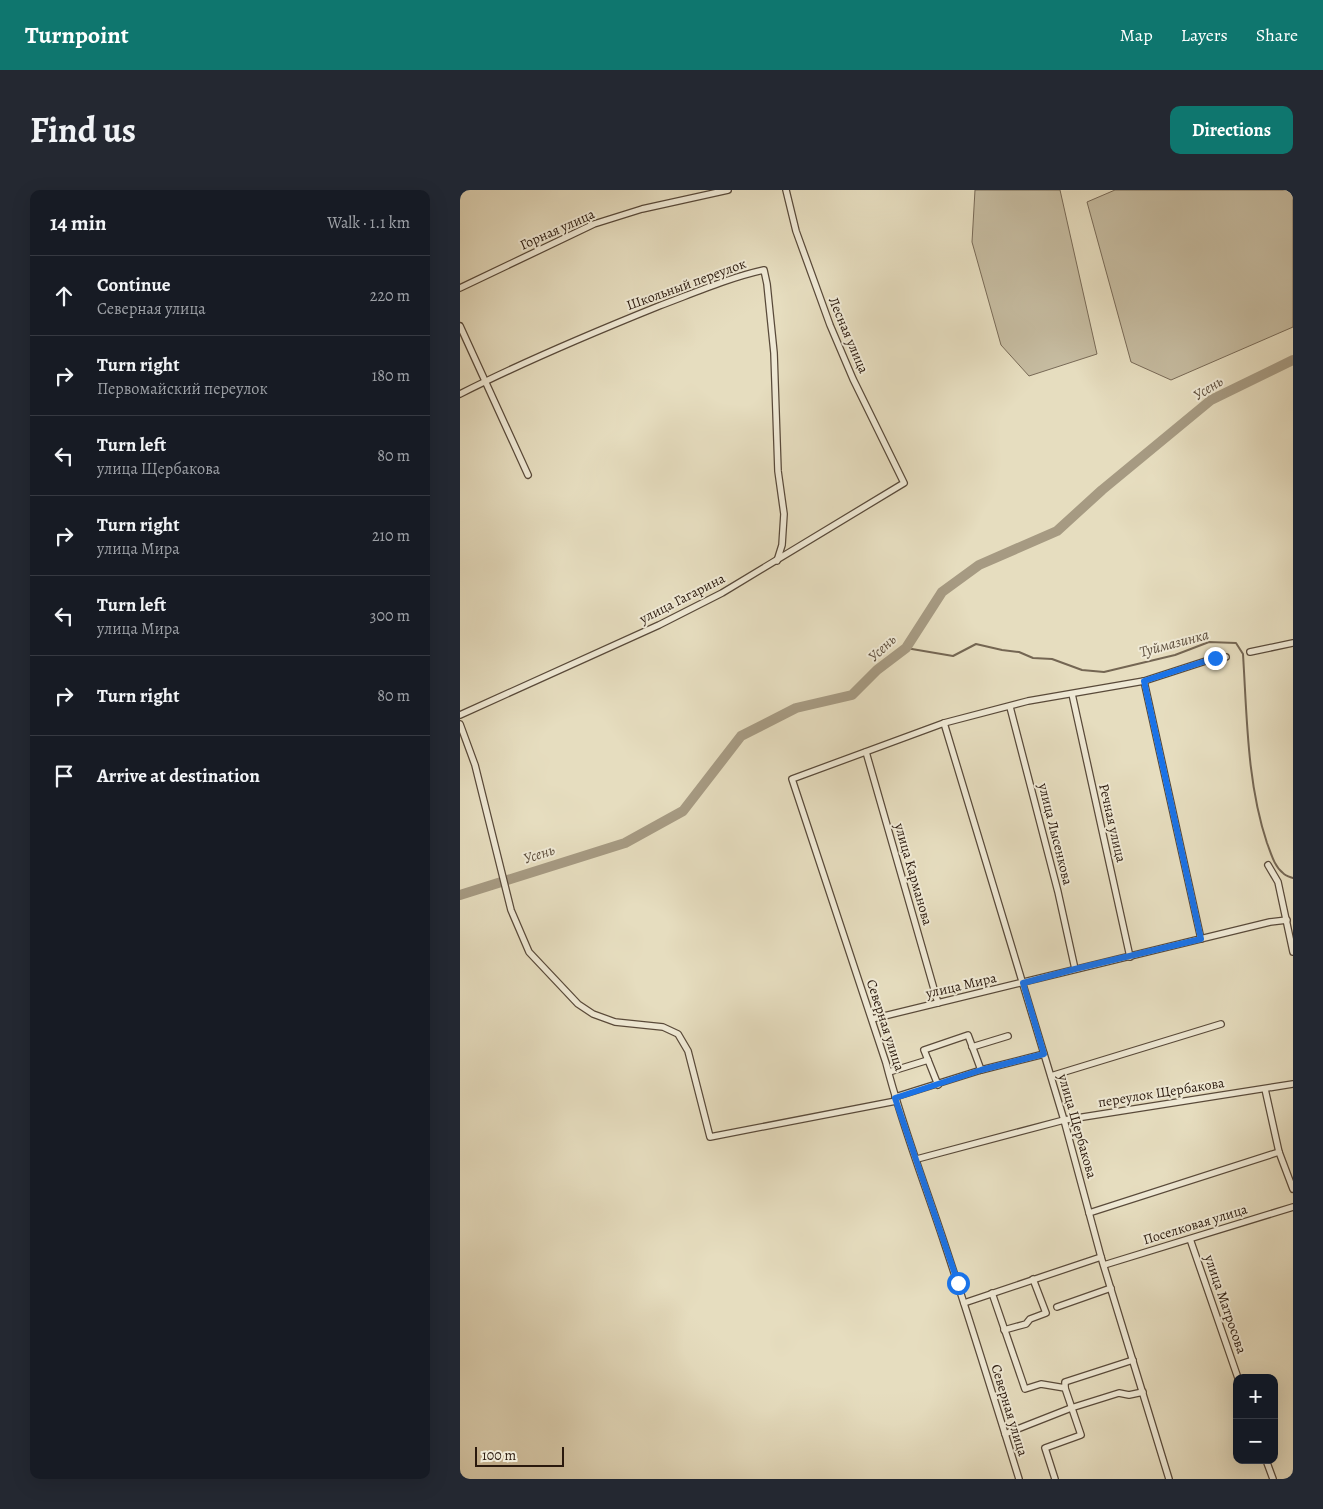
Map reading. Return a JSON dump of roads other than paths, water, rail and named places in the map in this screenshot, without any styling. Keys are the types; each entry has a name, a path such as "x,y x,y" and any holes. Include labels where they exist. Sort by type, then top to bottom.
{"street":[{"name":"Горная улица","path":"460,288 594,224 642,209 728,190"},
{"name":"Лесная улица","path":"786,190 796,231 830,325 855,382 904,483"},
{"name":"Школьный переулок","path":"460,394 623,320 737,276 764,270 774,353 778,471 784,514 782,545 777,561"},
{"path":"460,326 528,475"},
{"name":"улица Гагарина","path":"460,715 659,625 722,593 904,483"},
{"path":"1250,652 1293,643"},
{"path":"866,752 944,723 1028,701 1144,681 1215,658 1226,657"},
{"path":"1144,681 1201,939"},
{"name":"Речная улица","path":"1072,694 1130,957"},
{"name":"улица Лысенкова","path":"1010,707 1058,892 1075,969"},
{"name":"улица Щербакова","path":"944,723 1051,1076 1101,1257 1169,1479"},
{"path":"460,724 475,764 511,910 529,952 578,1004 593,1014 615,1022 663,1028 678,1034 688,1051 710,1136 895,1099 981,1070 1044,1054"},
{"name":"Северная улица","path":"866,752 792,779 872,1019 889,1072 895,1099 917,1159 964,1303 1019,1479"},
{"name":"улица Карманова","path":"866,752 938,1003"},
{"path":"1268,865 1278,882 1293,952"},
{"name":"улица Мира","path":"872,1019 1270,922 1287,920"},
{"path":"1051,1076 1221,1024"},
{"path":"938,1084 924,1050 968,1035 981,1070"},
{"path":"972,1047 1008,1036"},
{"path":"889,1072 928,1060"},
{"name":"переулок Щербакова","path":"917,1159 1064,1120 1293,1084"},
{"path":"1265,1089 1279,1152 1293,1189"},
{"path":"1089,1213 1279,1152"},
{"name":"Поселковая улица","path":"1104,1265 1293,1207"},
{"name":"улица Матросова","path":"1190,1239 1237,1374"},
{"path":"964,1303 1101,1257"},
{"path":"1004,1330 1026,1324 1030,1319 1046,1313 1033,1279"},
{"path":"1057,1307 1111,1288"},
{"path":"992,1293 1025,1389 1041,1384 1065,1388"},
{"path":"1055,1479 1045,1448 1081,1435 1071,1408 1065,1382 1133,1360"},
{"path":"1005,1434 1071,1408 1120,1393 1129,1396 1143,1392"},
{"path":"1267,1464 1273,1479"}],"waterway":[{"name":"Усень","path":"460,895 625,843 683,811 741,736 796,708 852,695 877,670 906,648 942,592 979,565 1057,531 1102,490 1211,400 1293,360"},
{"name":"Туймазинка","path":"906,648 953,656 976,644 1019,652 1033,658 1052,659 1082,670 1104,672 1175,655 1209,642 1236,643 1243,654 1249,750 1260,820 1275,863 1284,874 1293,878"}]}
